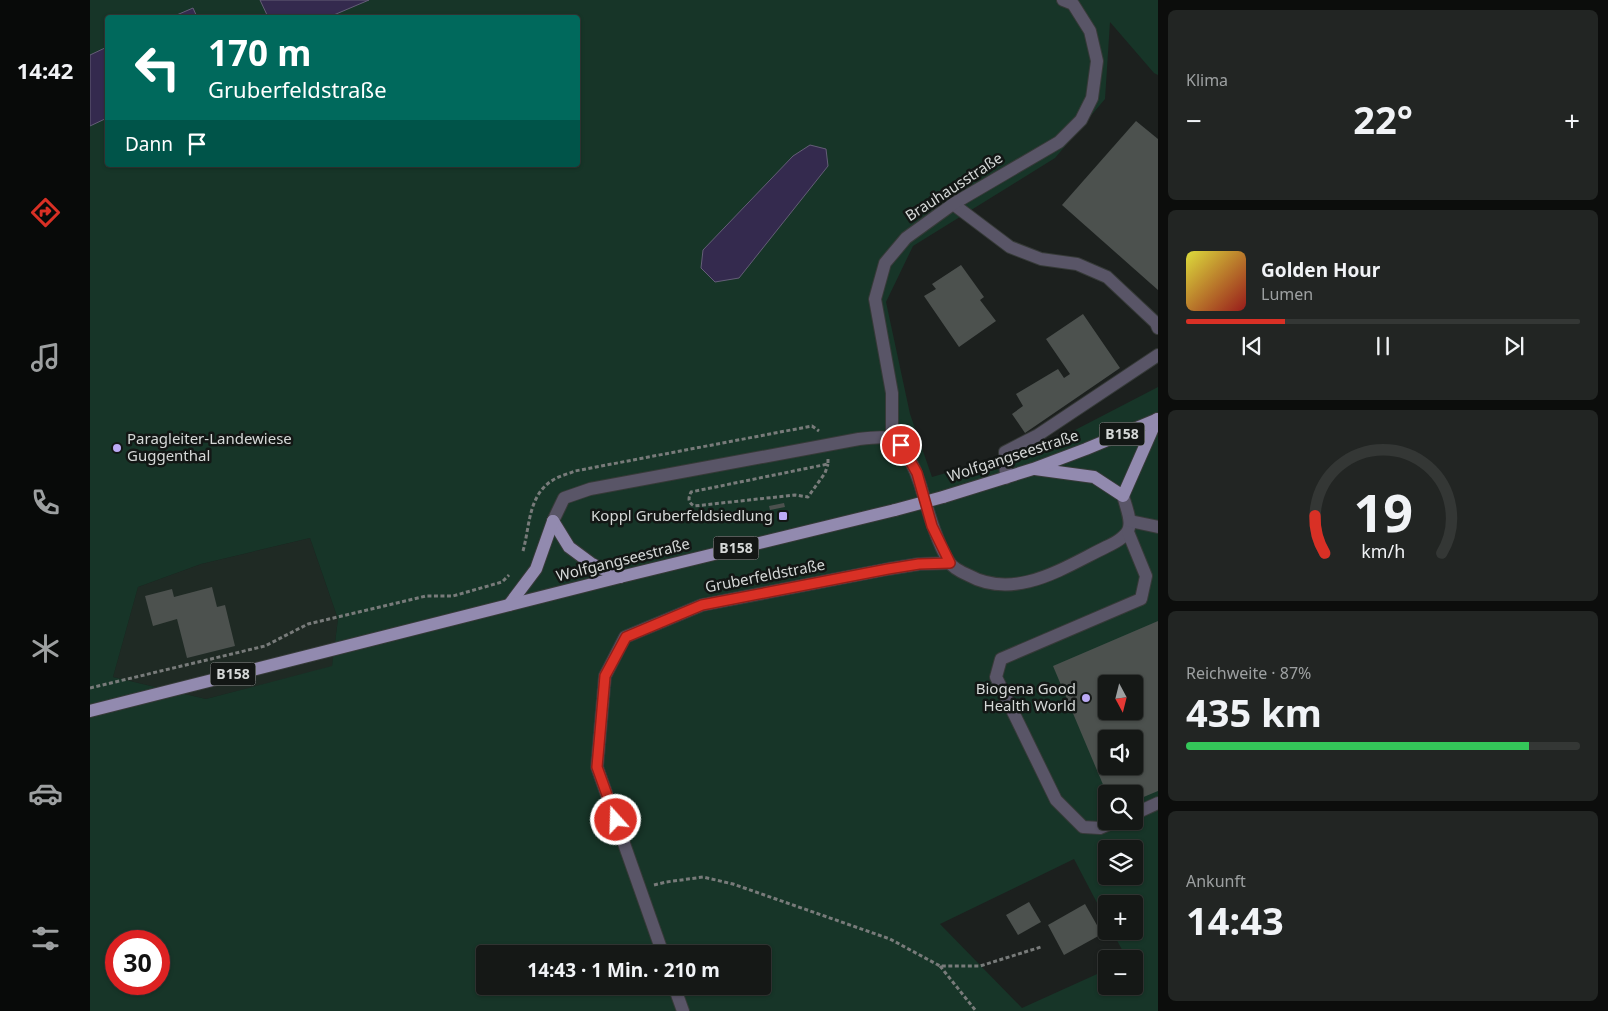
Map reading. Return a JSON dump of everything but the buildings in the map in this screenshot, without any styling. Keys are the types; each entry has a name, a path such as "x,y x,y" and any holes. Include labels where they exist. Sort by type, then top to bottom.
{"main road":[{"name":"Wolfgangseestraße","path":"90,710 943,497 1033,469 1158,419"},
{"path":"1033,469 1094,477 1123,496 1158,419"},
{"path":"553,521 569,547 592,564 620,577"},
{"path":"509,606 536,569 553,521"}],"street":[{"name":"Brauhausstraße","path":"892,438 892,393 876,299 885,263 906,238 953,204 1059,142 1082,120 1092,98 1097,62 1090,31 1073,4 1064,0"},
{"path":"953,204 1010,247 1041,259 1077,264 1107,278 1156,323 1158,328"},
{"path":"1006,478 1005,452 1038,435 1158,355"},
{"path":"553,521 564,498 590,490 828,446 860,438 892,438 901,445 917,473 932,526 950,563 974,578 992,584 1029,583 1116,542 1129,526"},
{"path":"1098,828 1083,827 1056,800 996,677 1001,659 1141,599 1146,576 1129,526 1123,496"},
{"path":"1129,526 1158,527"},
{"name":"Gruberfeldstraße","path":"660,945 597,767 605,676 626,637 702,605 888,569 919,564 950,563"},
{"path":"1143,810 1158,804"},
{"path":"677,995 683,1011"}],"path":[{"path":"521,558 533,504 541,490 553,480 575,471 812,426 822,433 828,446"},
{"path":"820,465 690,492 688,499 694,506 795,495 808,497 825,473 828,464"},
{"path":"90,688 265,646 308,624 426,596 453,596 502,582 513,572"},
{"path":"641,889 666,882 703,877 733,884 890,939 940,966 976,1011"},
{"path":"940,966 980,966 1041,947"}],"shaded area":[{"path":"260,0 369,0 334,15 267,15"},
{"path":"193,8 196,15 177,15"},
{"path":"105,48 105,119 90,126 90,55"},
{"path":"810,145 826,149 828,166 739,278 715,282 701,268 703,250 793,156"},
{"path":"310,538 338,619 332,667 206,699 113,677 138,587 201,564"}],"green space":[{"path":"90,0 1158,0 1158,75 1154,73 1110,22 1105,99 1055,158 913,246 886,302 910,414 932,477 1050,443 1158,387 1158,1011 90,1011","holes":["310,538 338,619 332,666 206,699 113,677 138,587 201,564","1074,859 1098,905 1098,895 1143,895 1143,940 1117,940 1122,950 1143,950 1143,995 1098,995 1098,974 1022,1008 940,924"]}],"place":[{"name":"Paragleiter-Landewiese Guggenthal","path":"117,448"},
{"name":"Koppl Gruberfeldsiedlung","path":"783,516"},
{"name":"Biogena Good Health World","path":"1086,698"}],"route":[{"path":"616,820 597,767 605,676 626,637 702,605 888,569 919,564 950,563 932,526 917,473 901,445"}]}
